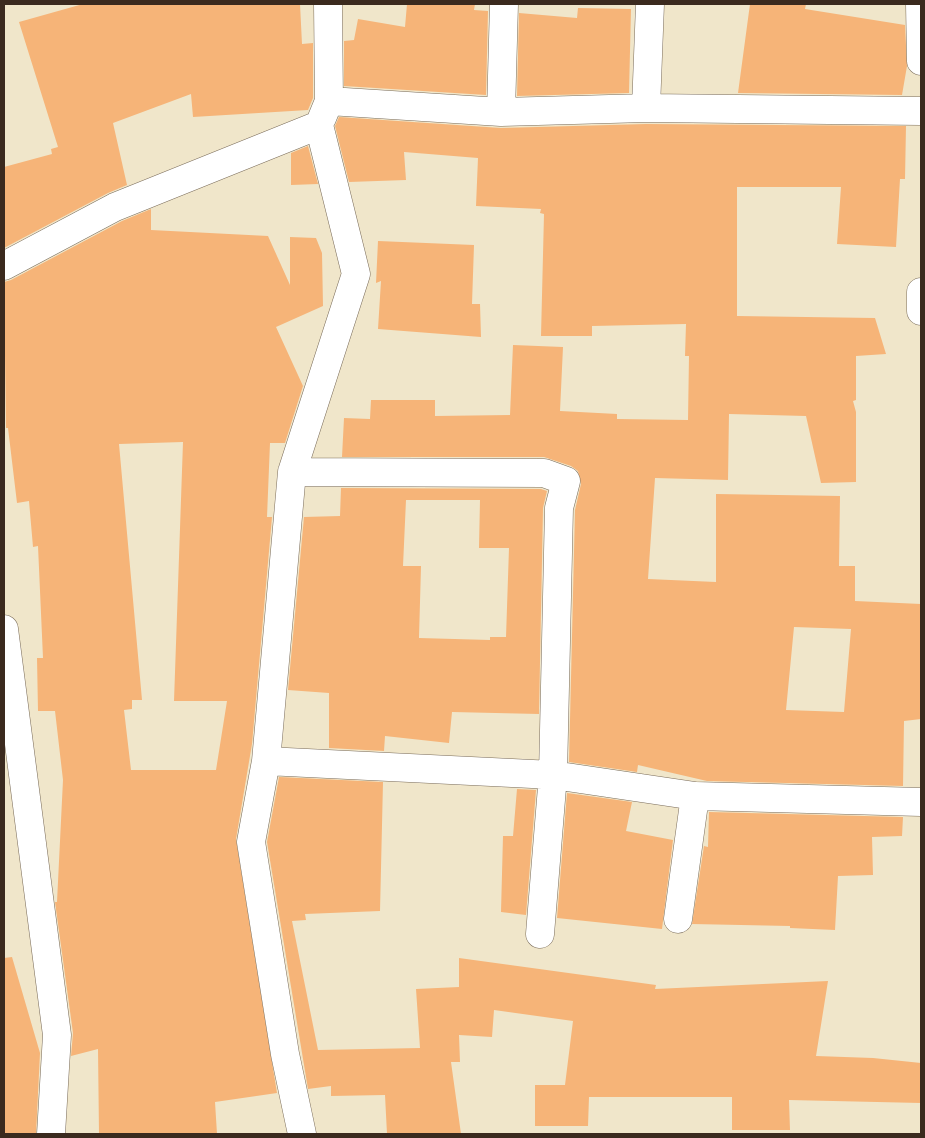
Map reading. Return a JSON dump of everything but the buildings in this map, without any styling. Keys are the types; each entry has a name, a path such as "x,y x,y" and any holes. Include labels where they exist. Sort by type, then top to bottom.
{"street":[{"path":"302,1134 286,1054 251,842 266,761 292,472 356,274 324,113 328,4"},
{"path":"501,112 504,4"},
{"path":"646,108 650,4"},
{"path":"920,4 921,61"},
{"path":"4,266 114,207 324,113 501,112 646,108 921,111"},
{"path":"921,292 921,311"},
{"path":"292,472 544,473 566,481 559,508 552,775 540,934"},
{"path":"4,629 58,1035 51,1134"},
{"path":"266,761 552,775 695,796 921,802"},
{"path":"678,919 695,796"}]}
